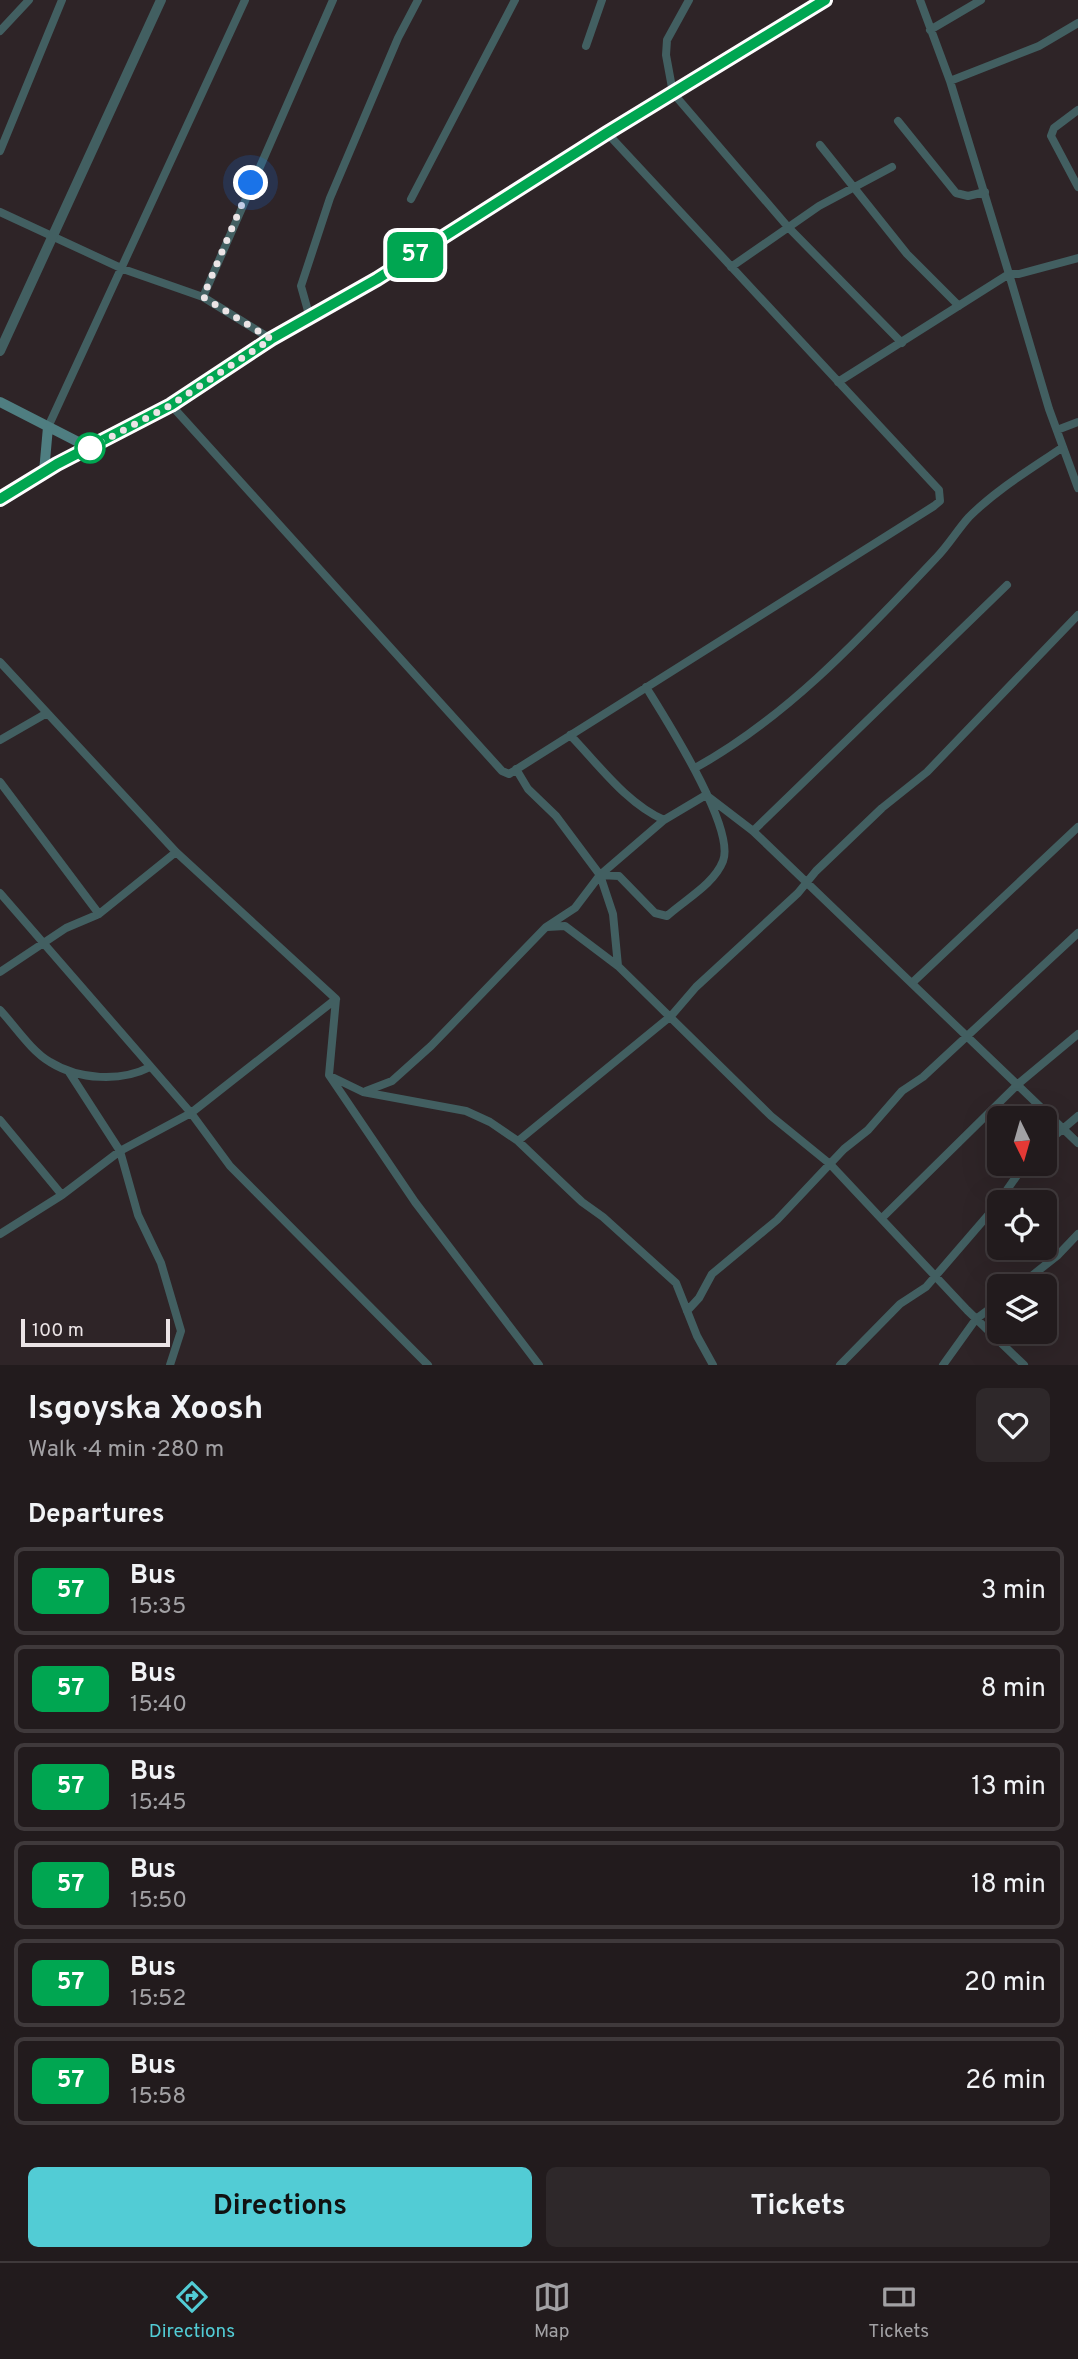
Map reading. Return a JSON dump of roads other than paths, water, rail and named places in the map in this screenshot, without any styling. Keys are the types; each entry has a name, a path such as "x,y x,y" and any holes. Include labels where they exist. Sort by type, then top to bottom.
{"main road":[{"path":"0,499 44,472 171,405 271,339 310,318 825,0"},
{"path":"0,402 90,448"},
{"path":"44,472 48,427"}],"street":[{"path":"0,32 29,0"},
{"path":"0,151 62,0"},
{"path":"0,351 161,0"},
{"path":"48,427 245,0"},
{"path":"203,297 333,0"},
{"path":"310,318 302,286 330,198 388,61 418,0"},
{"path":"411,199 515,0"},
{"path":"586,46 602,0"},
{"path":"690,0 667,40 666,55 673,93 788,227 902,343"},
{"path":"920,0 950,81 1057,430 1078,488"},
{"path":"930,30 981,0"},
{"path":"950,81 1039,46 1078,23"},
{"path":"1078,110 1054,128 1051,136 1078,187"},
{"path":"898,121 956,193 968,196 985,192"},
{"path":"171,405 502,771 509,774 746,627 940,500 939,490 607,133"},
{"path":"820,145 907,254 959,306"},
{"path":"730,267 854,186 892,167"},
{"path":"0,212 122,269 203,297 271,339"},
{"path":"838,382 1009,274 1060,265 1078,258"},
{"path":"1057,430 1078,422"},
{"path":"695,768 729,747 817,676 937,558 966,520 1002,488 1063,447"},
{"path":"753,831 1007,586"},
{"path":"518,1141 671,1016 704,979 808,883 882,808 928,772 1078,615"},
{"path":"0,662 176,852 336,999"},
{"path":"600,875 619,876 655,913 667,916 715,878 723,863 726,848 695,768 646,687"},
{"path":"0,740 47,713"},
{"path":"570,735 636,804 664,820"},
{"path":"516,769 528,789 556,816 600,875 613,914 618,966"},
{"path":"0,782 99,914"},
{"path":"706,795 753,831 1078,1143"},
{"path":"363,1092 393,1081 546,927 575,908 600,875 664,820 706,795"},
{"path":"912,983 1078,827"},
{"path":"0,972 66,928 99,914 176,852"},
{"path":"0,893 191,1113 230,1166 428,1365"},
{"path":"546,927 565,926 618,966 771,1116 830,1164 976,1319 1024,1365"},
{"path":"687,1311 699,1298 712,1274 777,1220 830,1164 868,1130 902,1091 923,1077 1078,933"},
{"path":"336,999 329,1075 415,1202 539,1365"},
{"path":"0,1234 62,1195 120,1151 191,1113 336,999"},
{"path":"0,1010 47,1061 69,1072 110,1077 133,1076 150,1067"},
{"path":"883,1218 1017,1085 1078,1034"},
{"path":"69,1072 120,1151 138,1215 156,1249 180,1322 181,1331 170,1365"},
{"path":"329,1075 363,1092 466,1111 491,1122 518,1141 551,1175 676,1283 713,1365"},
{"path":"1057,1133 1078,1116"},
{"path":"0,1120 62,1195"},
{"path":"840,1365 900,1304 921,1292 995,1207 1017,1176"},
{"path":"1034,1274 1078,1234"},
{"path":"943,1365 976,1319 987,1311"}]}
